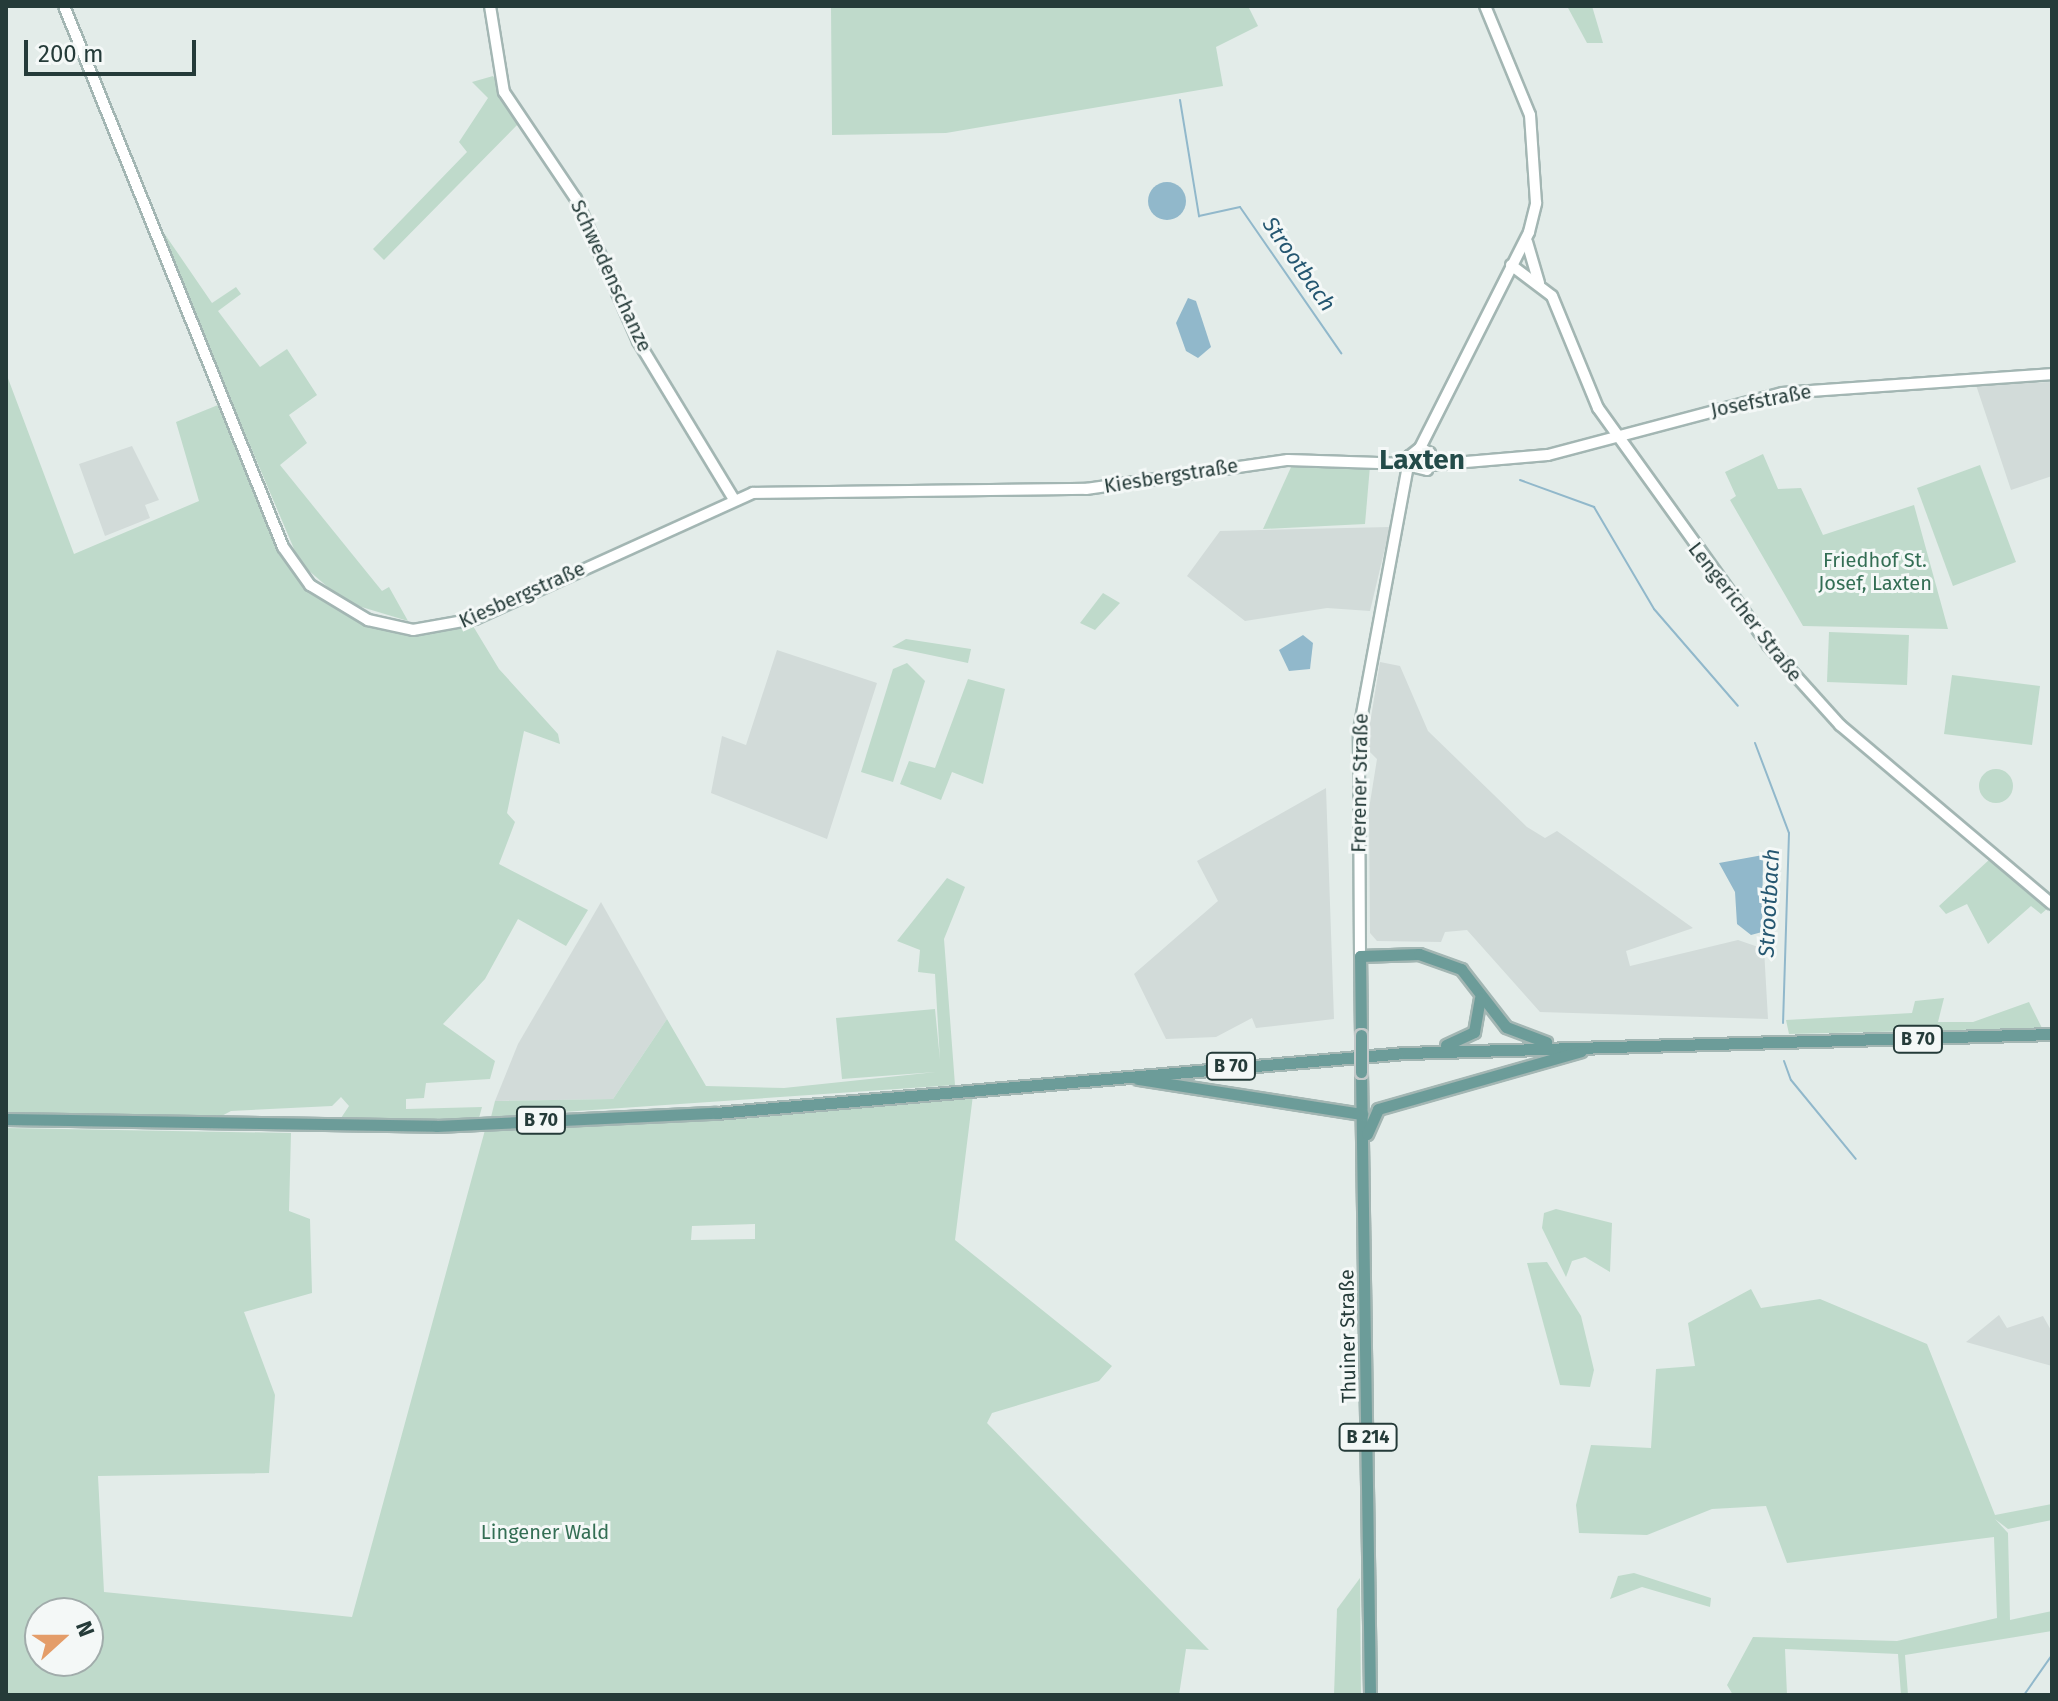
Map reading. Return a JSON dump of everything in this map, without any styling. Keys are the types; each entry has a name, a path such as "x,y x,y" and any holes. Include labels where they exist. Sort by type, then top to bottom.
{"main road":[{"path":"1360,984 1374,963 1392,955"},
{"path":"1360,956 1392,955 1448,962 1479,991 1517,1035 1575,1046"},
{"name":"B 214","path":"1360,956 1360,984"},
{"name":"Thuiner Straße","path":"1360,984 1370,1695"},
{"path":"1405,1053 1467,1039 1482,1016 1479,991"},
{"name":"B 70","path":"6,1119 436,1126 716,1113 1405,1053 1767,1040 2046,1035"},
{"path":"1114,1076 1378,1109 1613,1045"},
{"name":"B 214","path":"1364,1146 1378,1109"}],"street":[{"name":"Kiesbergstraße","path":"64,6 283,547 328,600 390,627 457,625 733,498 775,491 1101,488 1268,461 1359,457 1420,459"},
{"name":"Schwedenschanze","path":"490,6 504,92 576,199 638,341 733,498"},
{"name":"Frerener Straße","path":"1360,956 1359,730 1401,518 1438,416 1529,232 1536,203 1530,115 1485,6"},
{"path":"1529,232 1526,254 1540,285"},
{"name":"Lengericher Straße","path":"1511,265 1540,285 1555,303 1580,378 1732,601 1831,716 2052,904"},
{"name":"Josefstraße","path":"1420,459 1524,460 1783,393 2052,374"}],"shaded area":[{"path":"2052,382 2052,476 2011,490 1976,385"},
{"path":"132,446 159,500 145,505 150,518 105,536 79,464"},
{"path":"1390,527 1370,611 1327,608 1245,621 1187,576 1220,531"},
{"path":"777,650 877,683 827,839 711,793 722,736 746,745"},
{"path":"1380,662 1400,666 1428,731 1527,827 1545,838 1557,831 1693,928 1626,951 1630,966 1738,940 1764,949 1768,1019 1540,1012 1467,930 1445,932 1441,942 1377,941 1370,933 1369,809 1377,759 1366,748"},
{"path":"1326,788 1334,1019 1256,1028 1252,1018 1216,1037 1166,1039 1134,974 1218,901 1197,861"},
{"path":"601,902 667,1019 613,1099 495,1101 518,1044"},
{"path":"1999,1315 2007,1328 2043,1316 2052,1332 2052,1366 1966,1342"}],"green space":[{"path":"831,6 1248,6 1258,26 1216,47 1223,86 946,133 832,135"},
{"path":"1567,6 1592,6 1603,43 1587,43"},
{"path":"493,76 522,120 384,260 373,249 467,152 459,142 488,98 472,82"},
{"path":"153,217 212,303 236,287 241,294 218,311 260,367 287,349 317,395 289,415 307,443 280,465 382,591 389,587 408,621 345,602 300,563"},
{"path":"6,373 74,554 199,501 176,422 218,405 279,549 308,588 346,612 428,632 473,626 499,669 558,734 560,744 524,731 507,813 515,822 499,864 588,910 566,946 518,919 485,979 443,1024 495,1061 490,1079 426,1083 424,1098 406,1099 406,1109 482,1107 479,1118 339,1121 349,1106 341,1097 332,1106 231,1111 214,1120 6,1112"},
{"name":"Friedhof St. Josef, Laxten","path":"1763,454 1778,489 1801,488 1823,535 1914,505 1948,629 1803,626 1730,500 1736,496 1725,472"},
{"path":"1292,465 1370,466 1365,524 1263,529"},
{"path":"1980,465 2016,562 1953,586 1917,488"},
{"path":"1103,593 1120,603 1095,630 1080,623"},
{"path":"1829,632 1909,635 1907,685 1827,682"},
{"path":"906,639 971,649 968,663 892,647"},
{"path":"907,663 925,681 893,782 861,772 893,669"},
{"path":"1952,675 2040,686 2032,745 1944,734"},
{"path":"968,679 1005,689 983,784 952,772 941,800 900,784 909,761 935,768"},
{"path":"1996,769 2008,774 2013,786 2008,798 1996,803 1984,798 1979,786 1984,774"},
{"path":"1990,859 2048,908 2041,914 2031,906 1988,944 1967,904 1946,914 1939,906"},
{"path":"947,878 965,887 944,939 955,1085 491,1117 495,1101 613,1099 667,1019 706,1086 784,1088 936,1072 842,1079 836,1018 935,1009 940,1060 935,974 918,972 920,950 897,941"},
{"path":"1944,998 1938,1022 1973,1022 2029,1002 2042,1028 1789,1034 1786,1020 1912,1013 1915,1001"},
{"name":"Lingener Wald","path":"973,1095 955,1240 1112,1366 1099,1381 992,1413 987,1423 1209,1650 1186,1649 1179,1695 6,1695 6,1128 291,1133 289,1211 310,1219 312,1293 244,1312 275,1395 269,1473 98,1476 104,1592 352,1617 485,1130 753,1118","holes":["755,1224 755,1239 691,1240 692,1226"]},
{"path":"1556,1209 1612,1223 1610,1272 1585,1257 1572,1261 1566,1277 1542,1228 1544,1213"},
{"path":"1547,1262 1581,1316 1594,1370 1590,1387 1560,1385 1527,1263"},
{"path":"1751,1289 1761,1308 1820,1299 1927,1344 1995,1515 2052,1504 2052,1520 2008,1529 1995,1519 2008,1533 2010,1620 2052,1611 2052,1631 1905,1655 1908,1695 1901,1695 1898,1654 1785,1649 1787,1695 1733,1695 1727,1685 1753,1637 1897,1641 1997,1618 1994,1537 1787,1563 1766,1506 1712,1509 1647,1535 1579,1533 1576,1505 1591,1445 1651,1448 1656,1369 1695,1366 1688,1323"},
{"path":"1634,1573 1711,1598 1710,1607 1642,1587 1610,1599 1618,1576"},
{"path":"1360,1578 1361,1695 1334,1695 1337,1609"}],"water":[{"path":"1167,182 1180,188 1186,201 1180,214 1167,220 1154,214 1148,201 1154,188"},
{"path":"1188,298 1196,301 1211,347 1198,358 1186,351 1176,323"},
{"path":"1303,635 1313,643 1310,669 1289,671 1279,650"},
{"path":"1763,855 1762,932 1751,935 1737,924 1735,892 1719,863"}],"waterway":[{"name":"Strootbach","path":"1180,100 1199,216 1240,207 1341,353"},
{"name":"Strootbach","path":"1520,480 1594,507 1654,609 1738,706"},
{"name":"Strootbach","path":"1755,743 1789,833 1783,1023"},
{"name":"Strootbach","path":"1784,1061 1791,1080 1856,1159"},
{"path":"2024,1695 2052,1655"}],"district":[{"name":"Laxten","path":"1422,460"}]}
